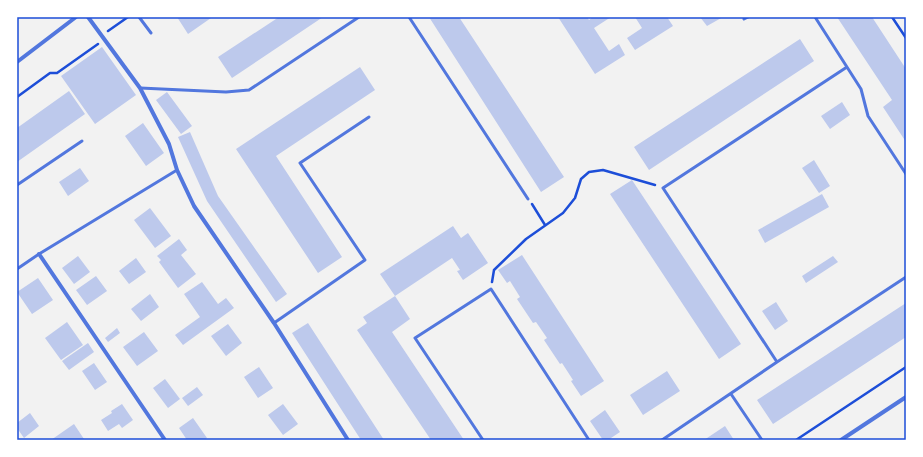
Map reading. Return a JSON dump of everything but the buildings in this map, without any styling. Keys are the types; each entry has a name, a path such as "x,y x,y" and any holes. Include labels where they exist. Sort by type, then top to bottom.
{"street":[{"path":"17,62 76,17"},
{"path":"88,17 140,88 169,144 177,170 194,206 274,323 348,440"},
{"path":"40,254 165,440"},
{"path":"841,440 906,397"}],"lane":[{"path":"139,17 151,33"},
{"path":"140,88 226,92 249,90 359,17"},
{"path":"409,17 528,199"},
{"path":"815,17 861,89 868,116 906,174"},
{"path":"777,362 663,188 847,67"},
{"path":"274,323 365,260 300,163 369,118"},
{"path":"17,185 82,141"},
{"path":"17,269 177,170"},
{"path":"662,440 906,277"},
{"path":"483,440 415,338 491,289 590,440"},
{"path":"731,394 762,440"}],"path":[{"path":"102,28 106,33 128,17"},
{"path":"892,17 906,38"},
{"path":"17,97 50,72 57,73 100,42 102,36"},
{"path":"491,289 494,270 526,239 563,212 575,198 581,179 589,172 603,170 663,188"},
{"path":"528,199 545,225"},
{"path":"796,440 906,367"}]}
